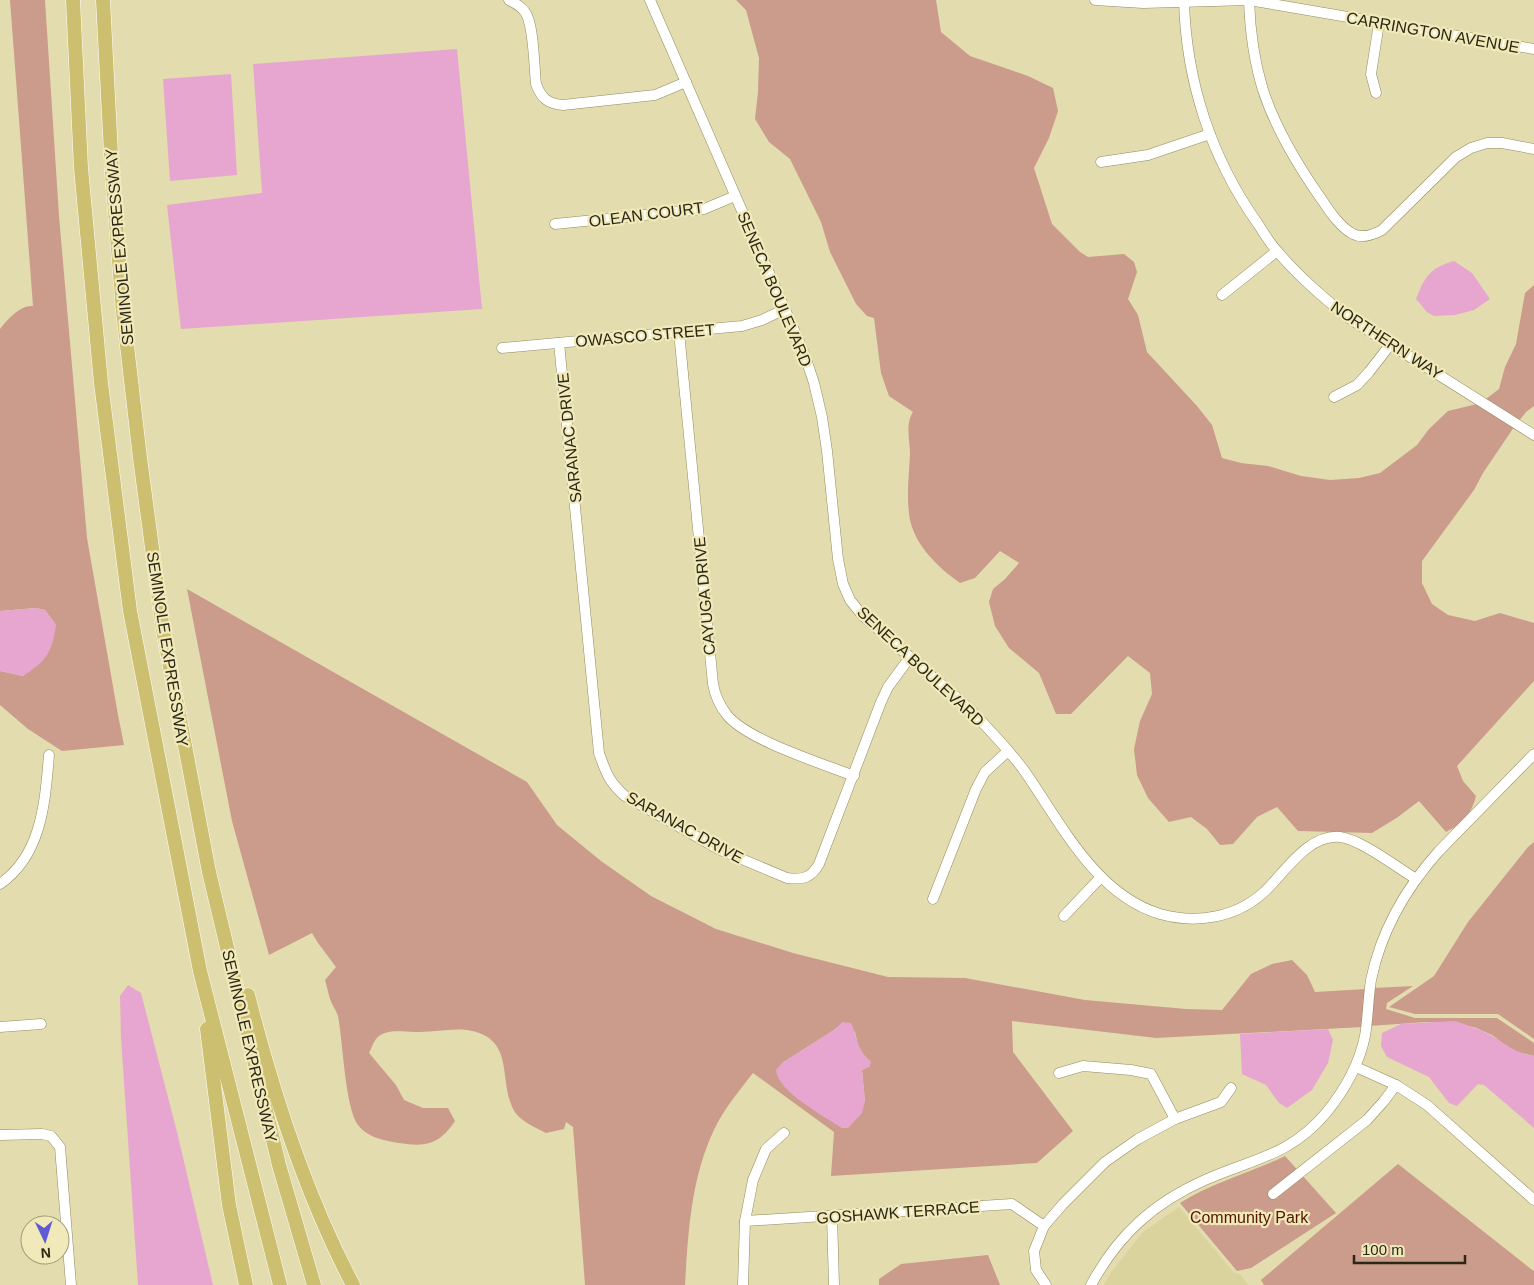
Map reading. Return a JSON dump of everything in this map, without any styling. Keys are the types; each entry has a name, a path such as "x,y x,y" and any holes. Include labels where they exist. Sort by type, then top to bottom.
{"highway":[{"name":"SEMINOLE EXPRESSWAY","path":"73,0 82,178 101,383 130,611 200,971 280,1285"},
{"name":"SEMINOLE EXPRESSWAY","path":"103,0 112,173 123,311 163,630 209,872 279,1165 314,1285"},
{"path":"188,767 199,791 232,936 277,1100 308,1184 353,1285"},
{"path":"200,971 229,1205 246,1285"}],"street":[{"path":"509,0 526,13 531,32 538,92 545,100 554,105 641,98 655,95 686,82"},
{"name":"SENECA BOULEVARD","path":"650,0 804,353 814,383 822,418 838,560 843,584 850,600 862,615 981,721 1022,768 1086,860 1101,877 1140,907 1184,919 1204,920 1246,906 1310,847 1323,839 1340,837 1360,844 1416,880"},
{"name":"CARRINGTON AVENUE","path":"1095,0 1143,3 1249,0 1534,49"},
{"path":"1249,0 1252,41 1263,89 1271,111 1300,169 1329,210 1344,228 1354,235 1373,235 1382,230 1456,157 1471,148 1487,143 1502,143 1534,149"},
{"name":"NORTHERN WAY","path":"1184,1 1191,68 1196,91 1210,134 1224,169 1239,196 1277,251 1324,298 1347,316 1534,435"},
{"path":"1376,93 1371,74 1380,23"},
{"path":"1101,162 1148,155 1210,134"},
{"name":"OLEAN COURT","path":"555,224 704,209 735,196"},
{"path":"1222,295 1277,251"},
{"name":"OWASCO STREET","path":"502,348 742,326 762,320 785,309"},
{"name":"CAYUGA DRIVE","path":"679,332 715,695 727,715 751,734 798,755 854,776"},
{"name":"SARANAC DRIVE","path":"559,343 600,753 604,768 612,785 625,796 720,850 787,878 799,880 807,878 815,872 819,864 854,776 880,702 888,687 910,657"},
{"path":"1334,398 1357,385 1390,345"},
{"path":"933,899 976,789 985,772 1008,751"},
{"path":"1091,1285 1118,1243 1151,1212 1206,1179 1281,1150 1302,1136 1340,1096 1356,1067 1365,1036 1371,980 1381,943 1394,913 1426,865 1534,754"},
{"path":"0,884 11,875 27,855 38,833 46,796 49,755"},
{"path":"1064,916 1101,877"},
{"path":"0,1027 41,1024"},
{"path":"1059,1073 1083,1066 1131,1070 1151,1074 1175,1119"},
{"path":"1356,1067 1396,1085 1427,1105 1534,1200"},
{"path":"1273,1194 1367,1120 1396,1085"},
{"path":"1046,1285 1036,1270 1034,1252 1044,1226 1063,1204 1105,1162 1138,1139 1175,1119 1221,1102 1231,1088"},
{"path":"744,1285 745,1221 753,1180 766,1149 784,1133"},
{"path":"0,1135 42,1134 51,1136 60,1147 71,1285"},
{"name":"GOSHAWK TERRACE","path":"745,1221 1012,1204 1044,1226"},
{"path":"832,1216 834,1285"}],"shaded area":[{"path":"457,49 482,309 181,329 167,205 262,193 253,64"},
{"path":"231,74 237,175 170,181 163,79"},
{"path":"1454,261 1472,273 1490,299 1474,310 1455,315 1434,316 1427,312 1416,299 1422,284 1429,274 1439,267"},
{"path":"36,608 45,610 56,625 47,655 37,666 23,676 0,671 0,611"},
{"path":"128,985 141,993 177,1132 213,1285 138,1285 121,1038 120,996"},
{"path":"1455,1021 1483,1031 1516,1051 1534,1056 1534,1128 1484,1085 1478,1084 1457,1106 1449,1103 1429,1077 1387,1057 1381,1046 1382,1033 1401,1024"},
{"path":"843,1022 851,1023 860,1048 871,1061 870,1066 862,1070 865,1101 862,1113 848,1128 842,1128 793,1095 778,1078 776,1070 782,1063 834,1030"},
{"path":"1328,1029 1333,1040 1328,1063 1312,1090 1287,1108 1279,1103 1266,1085 1242,1074 1240,1034"},
{"path":"1179,1207 1234,1273 1240,1274 1248,1285 1104,1285 1110,1274 1143,1232"}],"green space":[{"path":"10,0 45,0 59,216 87,538 124,745 62,751 28,729 0,705 0,671 23,676 56,625 45,610 36,608 0,611 0,329 19,310 33,306"},
{"path":"736,0 936,0 941,32 970,56 1028,76 1053,88 1058,111 1049,138 1034,168 1052,224 1080,252 1088,257 1124,254 1134,262 1137,272 1128,299 1138,315 1147,352 1212,425 1222,458 1241,463 1268,466 1301,476 1330,480 1359,478 1380,473 1417,445 1429,429 1448,411 1477,404 1514,427 1483,473 1474,490 1422,561 1422,583 1432,604 1448,615 1475,621 1500,613 1534,623 1534,681 1457,766 1463,781 1476,796 1472,808 1462,822 1446,832 1419,801 1372,833 1298,831 1277,807 1257,817 1233,844 1220,845 1207,829 1191,817 1169,822 1148,798 1137,775 1134,749 1140,721 1152,694 1150,673 1128,656 1071,714 1056,714 1039,673 1009,648 995,626 989,602 993,589 1019,563 1000,551 975,578 960,583 929,556 917,539 910,520 908,496 909,422 913,412 889,396 881,373 874,318 867,316 856,304 830,252 821,222 790,159 769,142 755,119 759,58 746,10"},
{"path":"1534,285 1534,406 1519,421 1486,399 1499,389 1505,367 1516,344 1525,293"},
{"path":"187,589 527,782 557,825 601,861 651,896 716,929 793,953 888,977 965,978 1085,1000 1186,1009 1222,1010 1251,974 1272,964 1292,960 1307,975 1315,992 1366,989 1362,1027 1156,1038 1012,1021 1013,1052 1073,1131 1037,1163 831,1176 834,1132 753,1073 722,1115 706,1148 692,1206 685,1285 585,1285 573,1127 566,1122 564,1129 546,1133 519,1117 513,1109 503,1062 500,1052 494,1043 485,1036 472,1031 458,1030 384,1033 376,1039 369,1053 396,1085 404,1100 423,1108 448,1108 455,1121 445,1133 435,1141 415,1145 380,1139 362,1130 358,1125 350,1104 338,1016 330,999 325,980 336,967 312,933 269,955 232,821","holes":["843,1022 855,1032 858,1045 870,1066 862,1070 865,1101 842,1128 789,1091 782,1063 834,1030"]},
{"path":"1534,842 1534,1039 1498,1014 1415,1014 1389,1007 1434,976 1468,922"},
{"path":"1413,986 1387,1003 1386,1009 1415,1018 1497,1018 1534,1043 1534,1056 1513,1051 1492,1035 1474,1027 1427,1022 1369,1026 1374,988"},
{"name":"Community Park","path":"1285,1156 1336,1213 1251,1268 1237,1271 1180,1203 1218,1183"},
{"path":"1398,1164 1534,1271 1534,1285 1264,1285 1261,1280"},
{"path":"988,1255 1000,1285 879,1285 879,1279 901,1264"}]}
